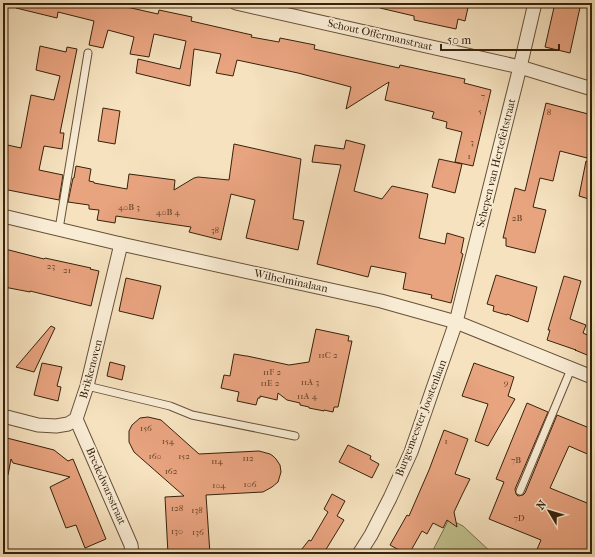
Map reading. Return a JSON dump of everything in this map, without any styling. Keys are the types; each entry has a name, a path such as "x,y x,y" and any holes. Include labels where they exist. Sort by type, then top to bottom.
{"street":[{"name":"Schout Offermanstraat","path":"236,3 520,67 592,89"},
{"name":"Schepen van Hertefeltstraat","path":"456,322 535,3"},
{"name":"Wilhelminalaan","path":"3,216 121,244 381,301 456,322 592,377"},
{"name":"Brikkenoven","path":"76,419 87,386 121,244"},
{"name":"Burgemeester Joostenlaan","path":"359,554 381,517 411,452 456,322"},
{"path":"3,416 38,425 56,426 68,424 76,419"},
{"name":"Brededwarsstraat","path":"76,419 131,545 132,554"}],"lane":[{"path":"59,229 88,53"},
{"path":"520,491 572,369"},
{"path":"87,386 170,406 192,415 295,436"}],"green space":[{"path":"449,519 463,526 493,554 431,554"}],"building":[{"path":"17,3 109,3 158,14 159,10 192,17 191,21 252,35 251,37 279,42 280,38 315,45 314,49 399,68 400,65 465,79 464,83 491,90 473,166 455,162 462,132 446,128 447,122 432,118 434,112 385,100 389,82 346,109 351,87 298,73 237,60 233,76 216,73 221,54 194,49 190,86 136,73 138,59 180,69 186,41 154,34 149,57 130,54 134,37 108,30 103,48 89,45 94,21 58,12 57,18 16,8"},
{"path":"380,3 425,3 440,6 440,3 469,3 465,21 458,19 456,29 414,20 414,16 380,8"},
{"path":"555,3 581,3 570,53 545,47"},
{"path":"40,46 66,52 67,47 77,49 60,133 64,133 62,149 44,146 39,170 63,175 59,200 3,189 3,144 21,148 31,95 54,100 60,76 36,70"},
{"path":"546,103 592,115 592,139 587,158 560,151 553,181 540,178 533,207 546,210 535,253 506,246 506,238 503,238 515,188 525,191"},
{"path":"103,108 120,111 115,144 98,141"},
{"path":"346,140 365,145 354,191 382,199 392,186 428,194 419,238 445,244 447,233 464,238 461,253 463,254 451,303 431,298 432,295 403,289 406,273 371,266 368,277 317,264 341,165 312,162 315,145 344,149"},
{"path":"234,144 301,159 293,219 304,221 298,250 246,238 255,200 231,194 221,240 189,232 191,227 116,216 115,223 97,220 99,210 89,209 89,205 68,202 76,166 91,169 89,181 127,189 129,174 175,180 174,190 198,177 229,180"},
{"path":"439,159 462,164 455,193 432,187"},
{"path":"586,161 592,162 592,200 579,196"},
{"path":"5,249 99,271 91,306 30,291 4,287 7,271 3,270"},
{"path":"496,275 537,287 528,322 507,314 493,311 494,306 487,304"},
{"path":"564,276 581,281 570,319 586,325 583,333 592,337 592,357 547,340 550,330 548,330"},
{"path":"126,278 161,286 153,319 119,311"},
{"path":"51,326 55,328 34,372 16,367"},
{"path":"316,329 349,336 348,341 352,341 338,407 334,407 333,412 300,405 300,403 287,400 278,393 277,400 260,396 256,405 237,401 239,392 221,388 224,375 230,376 234,354 289,365 309,362"},
{"path":"110,362 125,366 122,380 107,376"},
{"path":"42,363 62,367 57,386 61,387 58,401 34,395"},
{"path":"474,363 514,377 508,396 515,399 488,446 475,441 488,404 462,396"},
{"path":"527,403 548,412 515,489 518,496 525,493 557,415 592,429 592,456 569,446 550,488 592,505 592,554 535,554 541,540 489,519 504,482 496,479"},
{"path":"148,417 161,420 199,454 259,451 273,456 280,465 281,472 278,482 263,492 206,495 210,554 168,554 165,497 184,496 134,452 129,442 129,431 132,425 140,418"},
{"path":"444,430 468,439 455,474 470,479 454,512 457,527 447,520 443,528 433,523 427,534 422,531 409,554 406,554 390,545 407,515 409,516"},
{"path":"3,437 54,450 68,461 73,459 106,539 85,548 76,525 66,528 50,487 70,477 13,463 11,459 8,475 3,474"},
{"path":"348,445 371,456 370,459 379,464 372,478 339,462"},
{"path":"332,494 345,501 337,516 344,520 325,551 330,554 298,554 309,540 311,541 328,512 324,509"}]}
